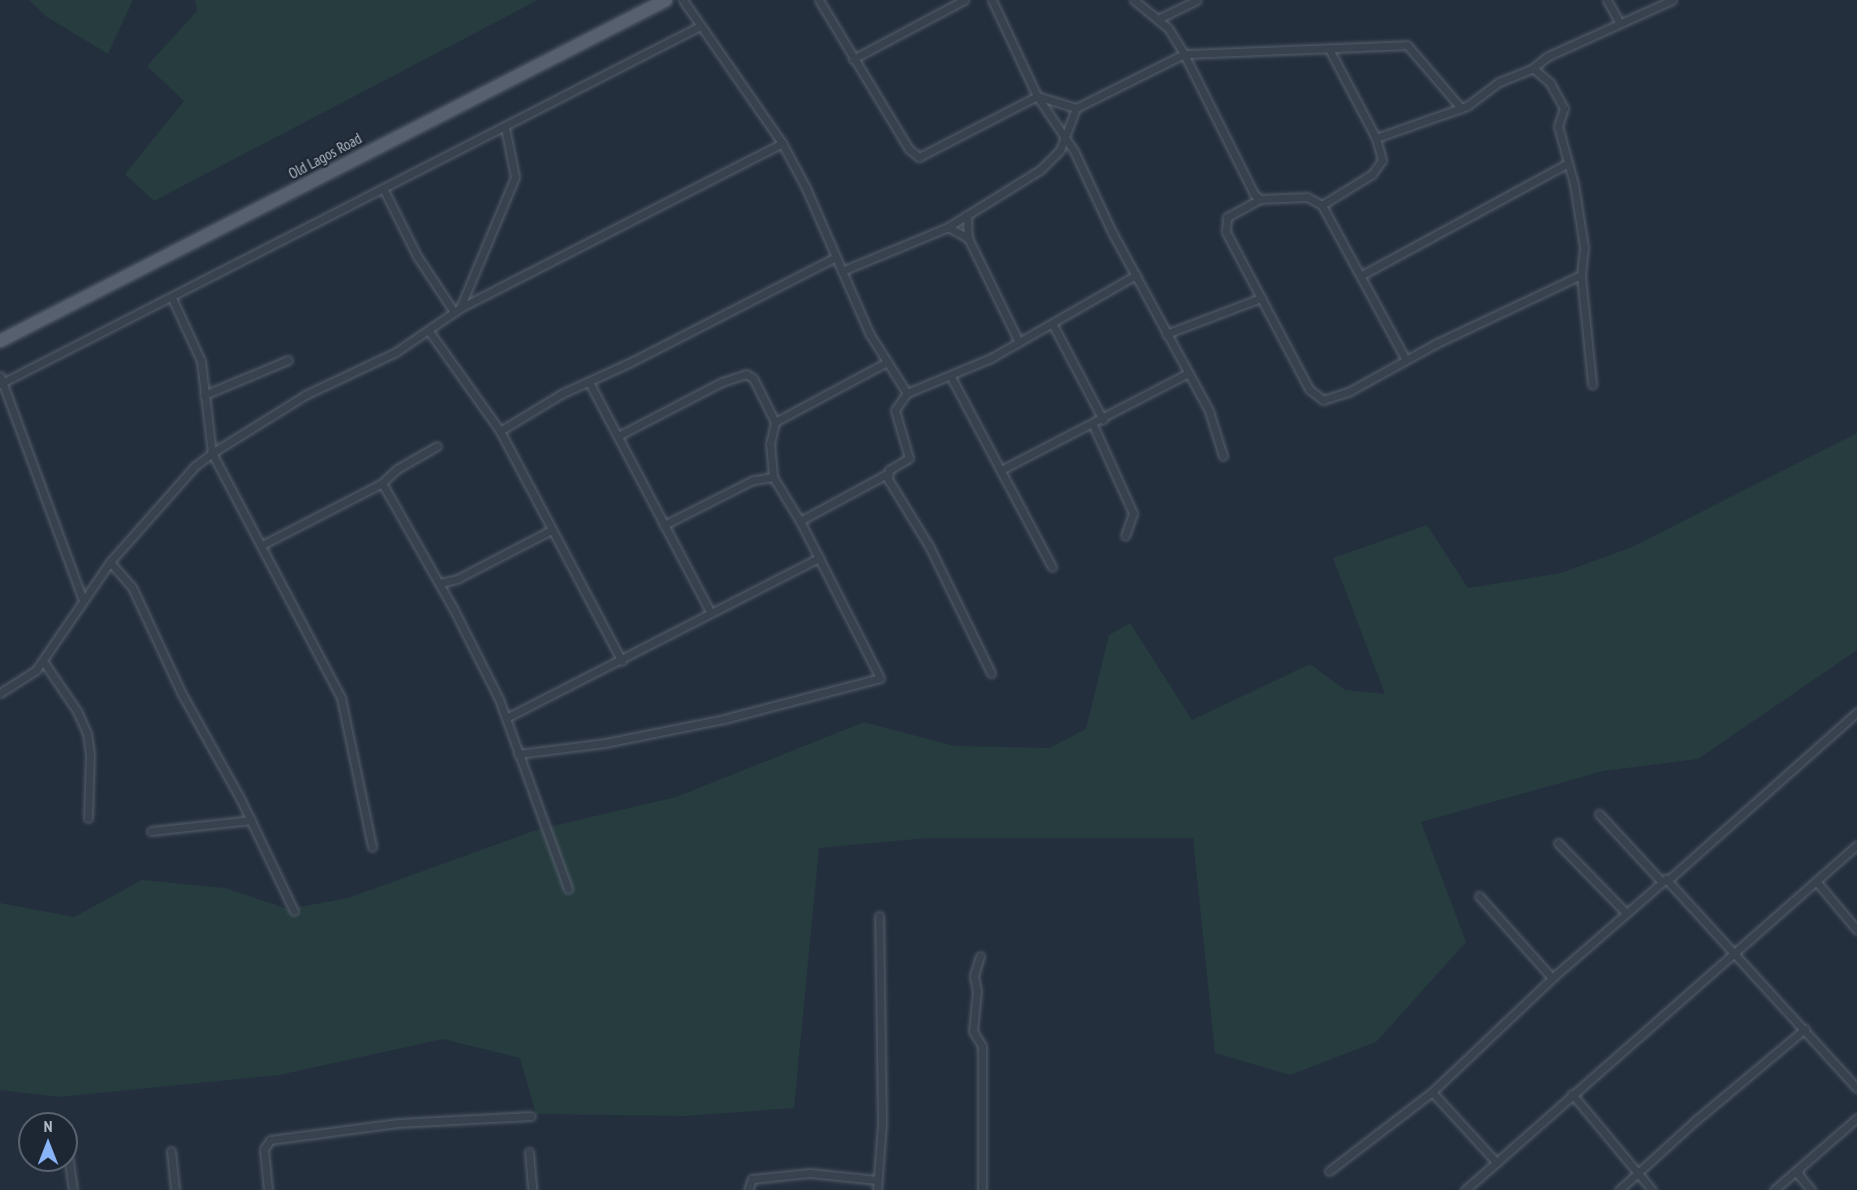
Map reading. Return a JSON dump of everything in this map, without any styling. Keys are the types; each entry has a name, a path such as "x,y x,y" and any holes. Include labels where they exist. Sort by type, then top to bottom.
{"main road":[{"name":"Old Lagos Road","path":"0,341 666,0"}],"street":[{"path":"683,0 782,143 869,333 907,393"},
{"path":"819,0 909,149 919,158 1037,96 1076,108"},
{"path":"853,59 964,0"},
{"path":"992,0 1037,96 1080,162 1186,374 1209,411 1223,456"},
{"path":"1134,0 1158,19 1184,54 1254,194 1260,198"},
{"path":"1158,19 1197,0"},
{"path":"1607,0 1620,23"},
{"path":"1376,138 1461,108 1512,75 1533,68 1548,56 1672,0"},
{"path":"82,598 1,380 131,314 172,298 290,237 332,212 505,127 700,26"},
{"path":"842,271 948,227 1053,161 1076,108 1184,54 1407,45 1461,108"},
{"path":"1322,205 1381,167 1376,138 1329,49"},
{"path":"1533,68 1562,103 1558,126 1568,163 1584,247 1581,275 1592,384"},
{"path":"457,310 516,177 505,127"},
{"path":"0,693 25,679 43,661 82,598 110,562 195,466 212,453 305,395 396,352 457,310 782,143"},
{"path":"1362,275 1568,163"},
{"path":"383,188 417,256 457,310"},
{"path":"1406,360 1362,275 1322,205 1307,197 1260,198 1227,217 1224,225 1261,298 1302,376 1318,398 1323,400 1350,391 1406,360 1581,275"},
{"path":"967,214 968,238 1019,342"},
{"path":"948,227 968,238"},
{"path":"500,431 544,403 836,257"},
{"path":"800,521 887,474 909,458 895,410 907,393 951,377 1053,325 1136,275"},
{"path":"172,298 201,361 212,453 262,545 303,632 341,698 372,847"},
{"path":"1166,334 1261,298"},
{"path":"1053,325 1103,420"},
{"path":"429,331 500,431 622,661"},
{"path":"204,395 288,360"},
{"path":"776,422 887,362"},
{"path":"518,754 605,743 714,721 880,678 783,488 773,477 770,444 776,422 753,378 746,374 722,382 620,435"},
{"path":"1001,470 1103,420 1186,374"},
{"path":"951,377 1052,567"},
{"path":"589,382 620,435 711,613"},
{"path":"1093,425 1133,513 1125,536"},
{"path":"262,545 382,483 397,469 437,446"},
{"path":"887,474 929,546 992,673"},
{"path":"664,525 753,480 773,477"},
{"path":"382,483 440,583 506,718 568,889"},
{"path":"440,583 457,579 551,530"},
{"path":"506,718 622,661 819,558"},
{"path":"110,562 132,587 182,694 251,820 294,911"},
{"path":"43,661 77,711 87,733 90,755 88,818"},
{"path":"1329,1171 1432,1092 1552,978 1857,712"},
{"path":"1599,814 1735,953 1857,1088"},
{"path":"151,831 251,820"},
{"path":"1558,843 1626,913"},
{"path":"1465,1190 1857,845"},
{"path":"1816,881 1857,930"},
{"path":"1479,896 1552,978"},
{"path":"877,1190 882,1123 879,915"},
{"path":"980,956 974,976 977,991 973,1031 982,1046 982,1190"},
{"path":"1619,1190 1804,1029"},
{"path":"1432,1092 1481,1149 1497,1163"},
{"path":"1572,1094 1652,1190"},
{"path":"268,1190 264,1149 270,1140 398,1123 531,1116"},
{"path":"1774,1190 1857,1118"},
{"path":"171,1151 175,1190"},
{"path":"529,1152 532,1190"},
{"path":"1799,1170 1798,1174 1811,1190"},
{"path":"70,1172 73,1190"},
{"path":"748,1190 752,1179 810,1173 877,1180"}],"green space":[{"path":"29,0 133,0 108,54 47,17"},
{"path":"195,0 538,0 154,201 125,174 184,101 147,66 197,11"},
{"path":"1857,433 1857,650 1698,759 1603,771 1421,822 1466,942 1376,1042 1290,1075 1215,1053 1193,838 928,838 819,848 794,1108 686,1116 536,1114 520,1058 443,1039 279,1075 59,1097 0,1090 0,903 74,917 142,880 225,888 288,909 348,898 536,830 676,797 864,722 954,746 1049,748 1086,729 1109,635 1130,623 1192,720 1310,664 1345,690 1385,694 1333,558 1427,525 1468,588 1561,573 1632,547"}]}
